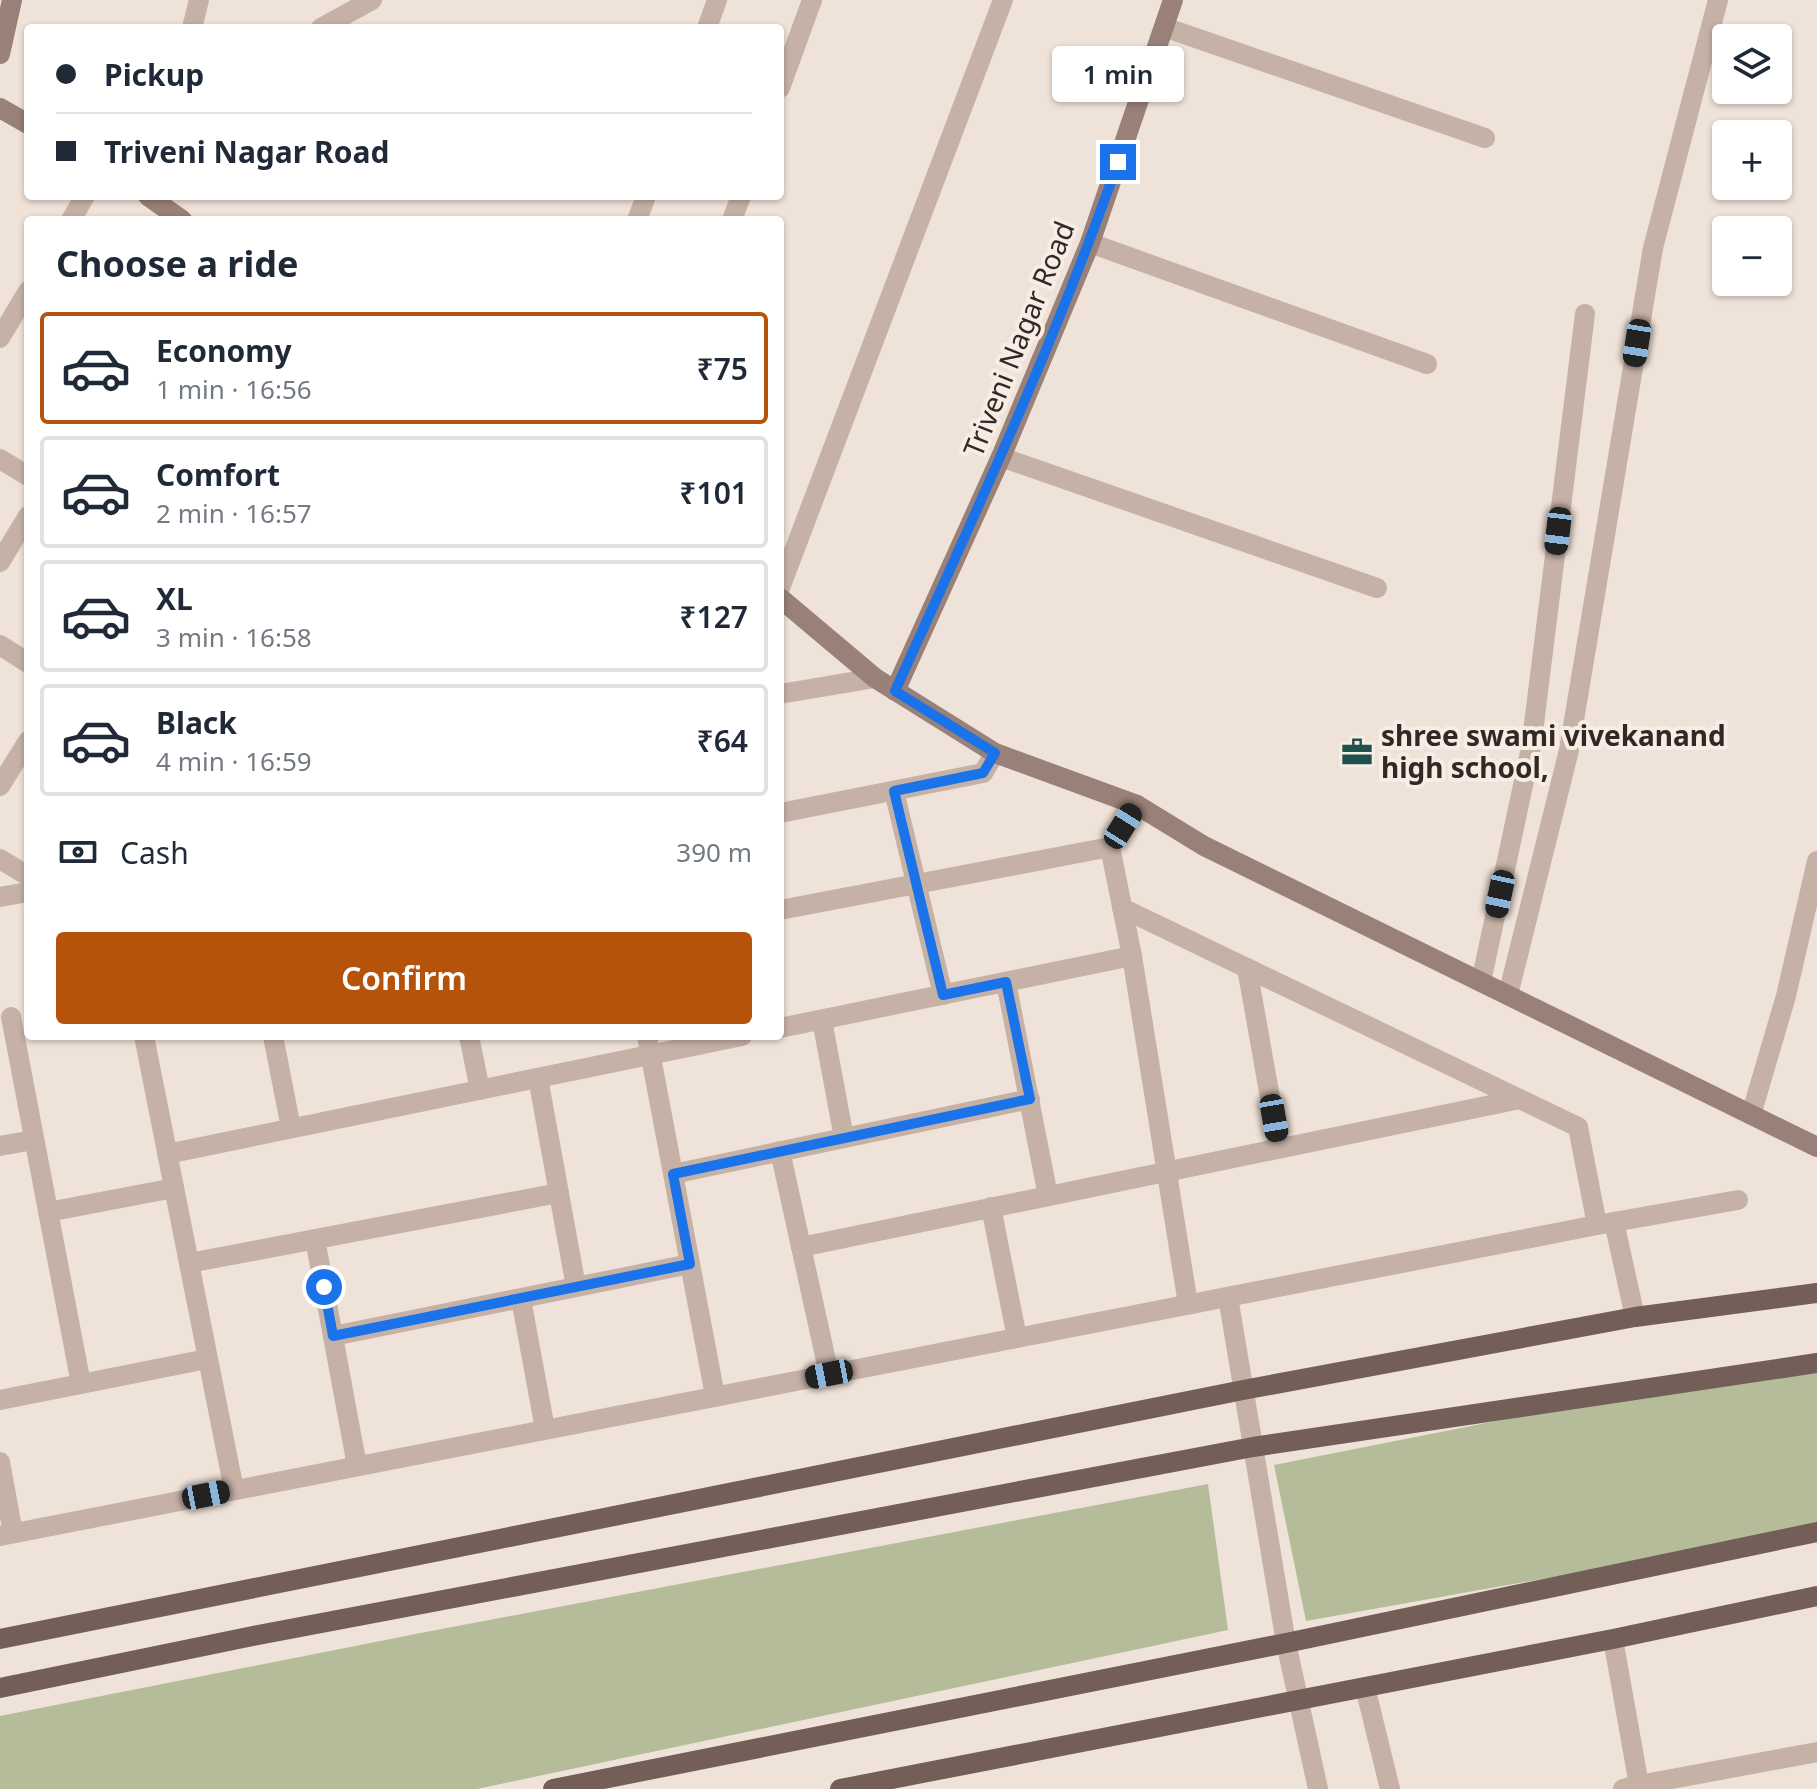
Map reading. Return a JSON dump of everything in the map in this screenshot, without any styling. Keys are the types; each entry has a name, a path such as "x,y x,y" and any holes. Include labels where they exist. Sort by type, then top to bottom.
{"main road":[{"path":"0,1639 1243,1390 1635,1317 1817,1293"},
{"path":"0,1688 289,1629 1253,1447 1817,1363"},
{"path":"553,1789 1286,1643 1817,1532"},
{"path":"840,1789 1613,1639 1817,1596"}],"street":[{"path":"0,54 12,0"},
{"path":"193,24 199,0"},
{"path":"328,24 372,0"},
{"path":"708,24 717,0"},
{"path":"784,77 812,0"},
{"path":"784,577 1003,0"},
{"name":"Triveni Nagar Road","path":"895,691 1001,457 1090,243 1173,0"},
{"path":"1508,995 1569,750 1653,248 1718,0"},
{"path":"1164,27 1485,138"},
{"path":"0,108 24,122"},
{"path":"154,200 176,216"},
{"path":"1090,243 1427,364"},
{"path":"0,338 24,298"},
{"path":"1481,982 1531,748 1585,314"},
{"path":"1001,457 1377,588"},
{"path":"0,459 24,474"},
{"path":"0,562 24,523"},
{"path":"784,601 875,678 995,753 1137,805 1204,846 1817,1147"},
{"path":"0,645 24,660"},
{"path":"784,692 875,678"},
{"path":"0,786 24,747"},
{"path":"784,812 983,773 995,753"},
{"path":"894,791 943,995"},
{"path":"1137,805 1110,847 1132,956 1188,1304"},
{"path":"784,909 1110,847"},
{"path":"0,859 24,874"},
{"path":"1751,1115 1786,996 1817,861"},
{"path":"0,897 24,893"},
{"path":"1122,908 1578,1127 1635,1317"},
{"path":"784,1027 1132,956"},
{"path":"1247,968 1279,1148"},
{"path":"1006,982 1048,1196"},
{"path":"13,1017 81,1384"},
{"path":"822,1020 844,1138"},
{"path":"145,1040 234,1490"},
{"path":"274,1040 291,1128"},
{"path":"470,1040 480,1090"},
{"path":"167,1154 538,1078 648,1046 704,1040"},
{"path":"648,1046 715,1396"},
{"path":"538,1078 576,1287"},
{"path":"673,1174 1030,1099"},
{"path":"801,1247 1520,1099"},
{"path":"0,1146 34,1140"},
{"path":"780,1151 829,1374"},
{"path":"48,1212 174,1188"},
{"path":"189,1263 559,1193"},
{"path":"0,1462 6,1534 1738,1200"},
{"path":"991,1207 1017,1338"},
{"path":"315,1239 357,1466"},
{"path":"333,1336 690,1264"},
{"path":"1228,1297 1286,1643 1318,1789"},
{"path":"521,1299 545,1429"},
{"path":"0,1400 207,1359"},
{"path":"1613,1639 1631,1787 1817,1752"},
{"path":"1365,1687 1390,1789"}],"green space":[{"path":"1817,1364 1817,1530 1306,1621 1274,1465 1491,1422"},
{"path":"1208,1484 1228,1630 477,1789 0,1789 0,1716"}],"place":[{"name":"shree swami vivekanand high school,","path":"1357,752"}],"route":[{"path":"324,1287 333,1336 690,1264 673,1174 1030,1099 1006,982 943,995 894,791 983,773 995,753 895,691 1001,457 1090,243 1118,162"}]}
